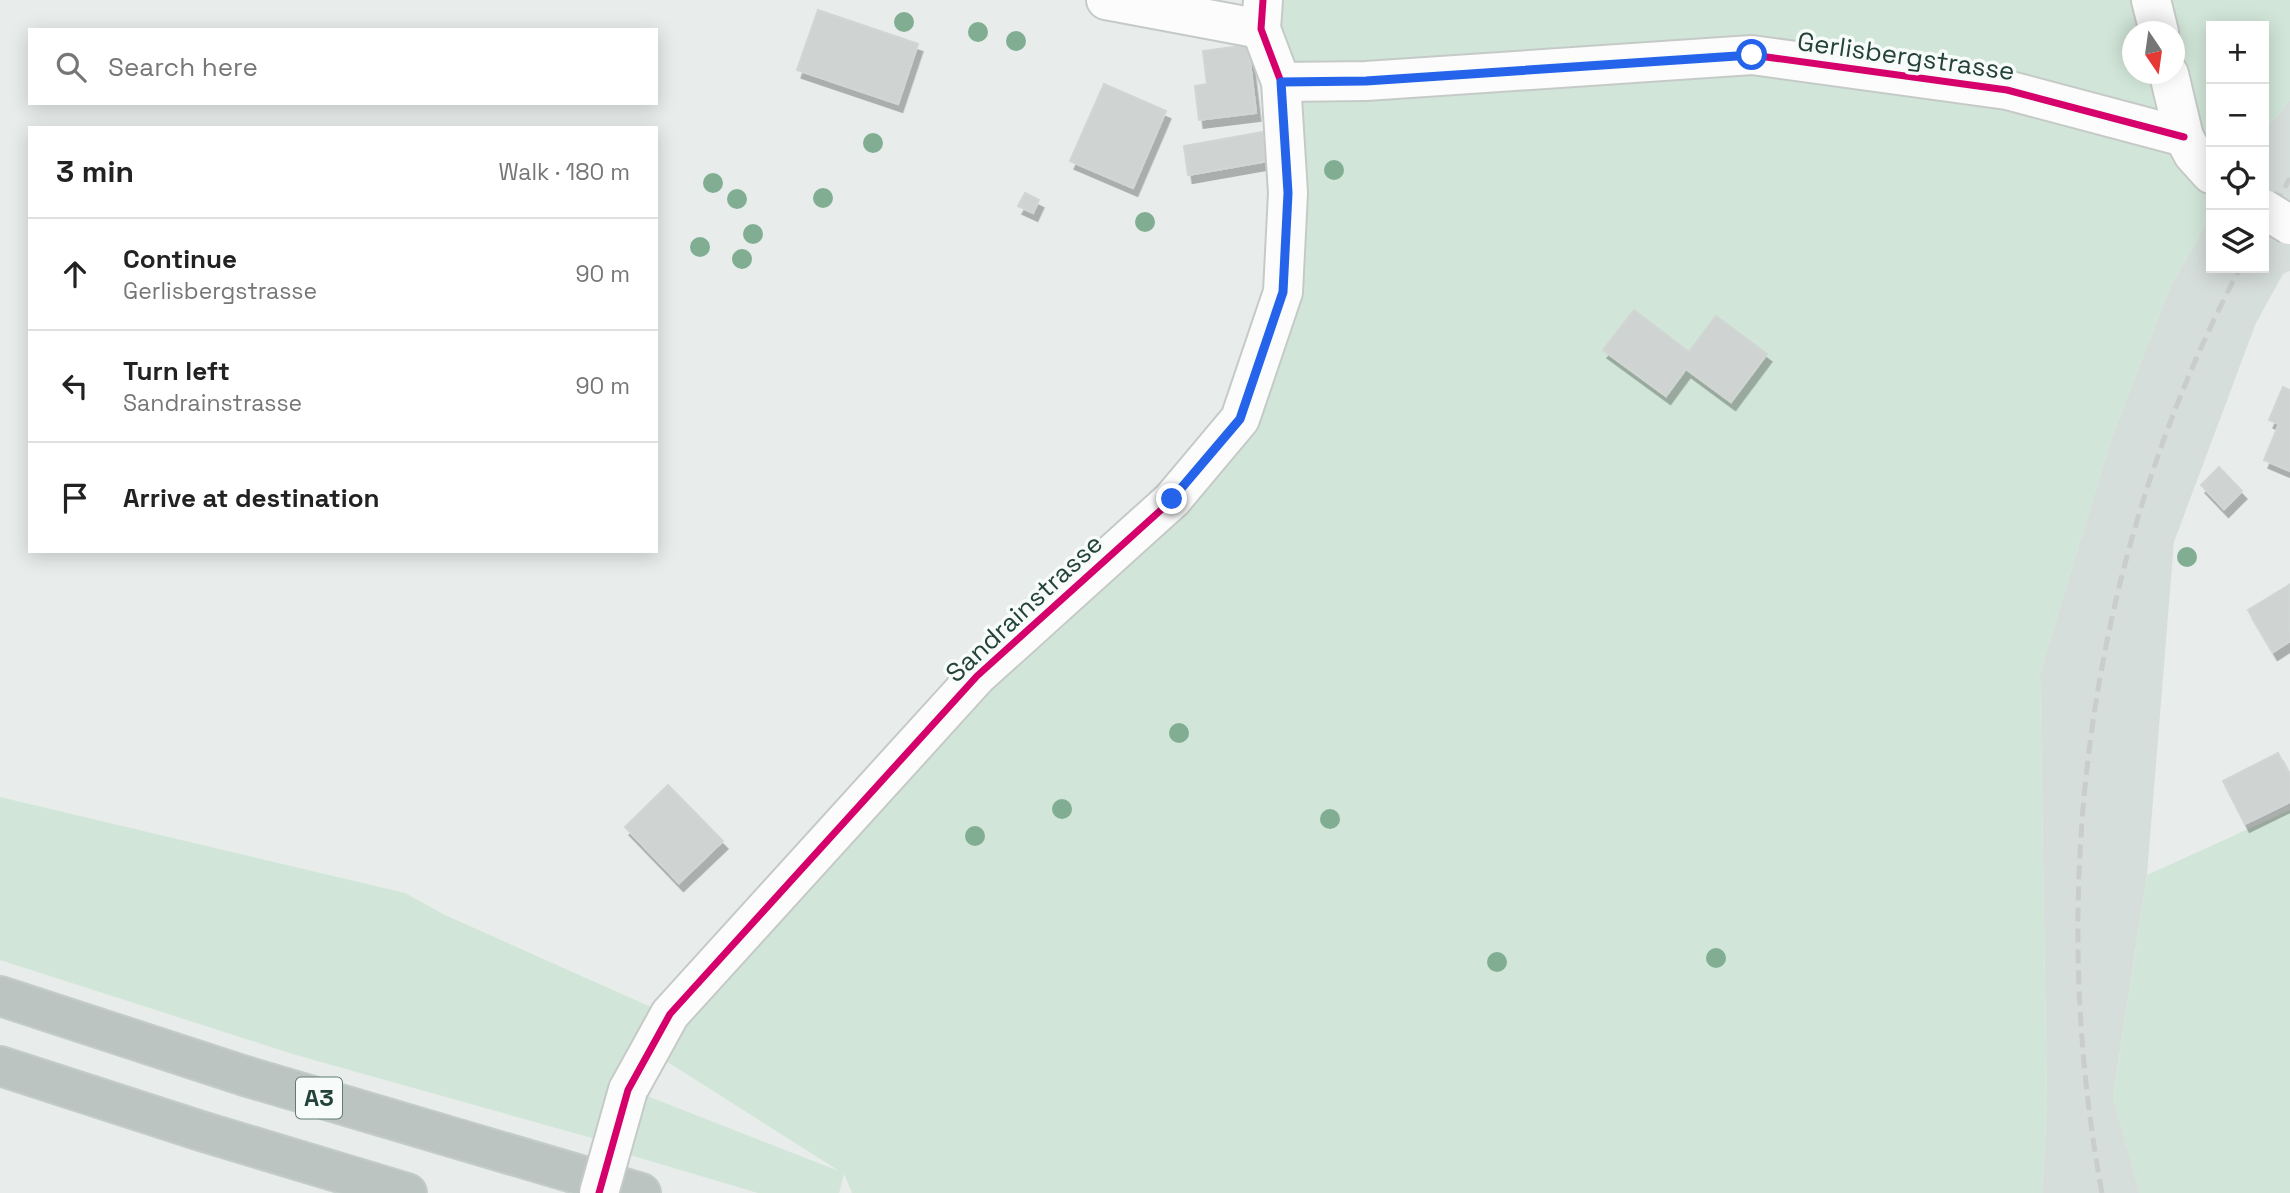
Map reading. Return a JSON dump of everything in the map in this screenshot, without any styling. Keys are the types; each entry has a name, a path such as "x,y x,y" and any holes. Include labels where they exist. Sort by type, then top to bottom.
{"highway":[{"name":"A3","path":"0,996 245,1076 641,1193"},
{"name":"A3","path":"0,1066 201,1131 407,1193"}],"street":[{"path":"1106,0 1262,14"},
{"path":"2151,0 2156,21"},
{"name":"Sandrainstrasse","path":"599,1193 628,1090 670,1014 977,676 1172,499 1240,419 1283,292 1288,193 1281,82 1262,14"},
{"name":"Gerlisbergstrasse","path":"1281,82 1366,81 1752,55 2007,90 2184,137"},
{"path":"2171,84 2184,137 2193,154 2206,168"},
{"path":"2266,210 2290,225"}],"shaded area":[{"path":"2290,100 2290,271 2283,274 2256,323 2174,542 2147,875 2113,1097 2140,1193 2042,1193 2047,1105 2040,673 2112,436 2170,287 2206,224 2206,273 2269,273 2269,125"}],"green space":[{"path":"1263,0 2290,0 2290,100 2269,125 2269,21 2206,21 2206,224 2170,287 2112,436 2040,673 2047,1105 2042,1193 852,1193 844,1174 839,1193 758,1193 623,1153 642,1094 839,1171 655,1054 958,664 1240,419 1283,292"},
{"path":"0,797 405,893 445,915 660,1011 599,1140 296,1055 0,960"},
{"path":"2290,810 2290,1193 2140,1193 2113,1098 2147,875"}],"building":[{"path":"818,10 918,44 898,104 797,70"},
{"path":"1248,45 1256,113 1199,120 1195,86 1207,84 1203,51"},
{"path":"1104,84 1166,111 1133,188 1070,161"},
{"path":"1263,132 1268,161 1188,175 1184,146"},
{"path":"1025,193 1039,200 1033,213 1018,206"},
{"path":"1634,310 1689,352 1716,316 1767,354 1731,402 1686,369 1666,396 1603,350"},
{"path":"2283,387 2290,390 2290,471 2264,460 2279,424 2269,420"},
{"path":"2219,467 2242,491 2224,509 2201,485"},
{"path":"2289,585 2290,641 2273,652 2248,610"},
{"path":"2278,753 2290,776 2290,802 2245,824 2223,781"},
{"path":"668,785 723,841 679,883 625,827"}],"railway":[{"path":"2269,215 2290,178"},
{"path":"2102,1193 2085,1075 2078,956 2081,837 2093,719 2116,602 2147,487 2189,376 2238,273"}],"cycle path":[{"path":"599,1193 628,1090 670,1014 977,676 1172,500 1240,419 1283,292 1288,193 1281,82 1261,29 1263,0"},
{"path":"1281,82 1366,81 1752,55 2007,90 2184,137"}],"route":[{"path":"1172,499 1240,419 1283,292 1288,193 1281,82 1366,81 1752,55"}]}
